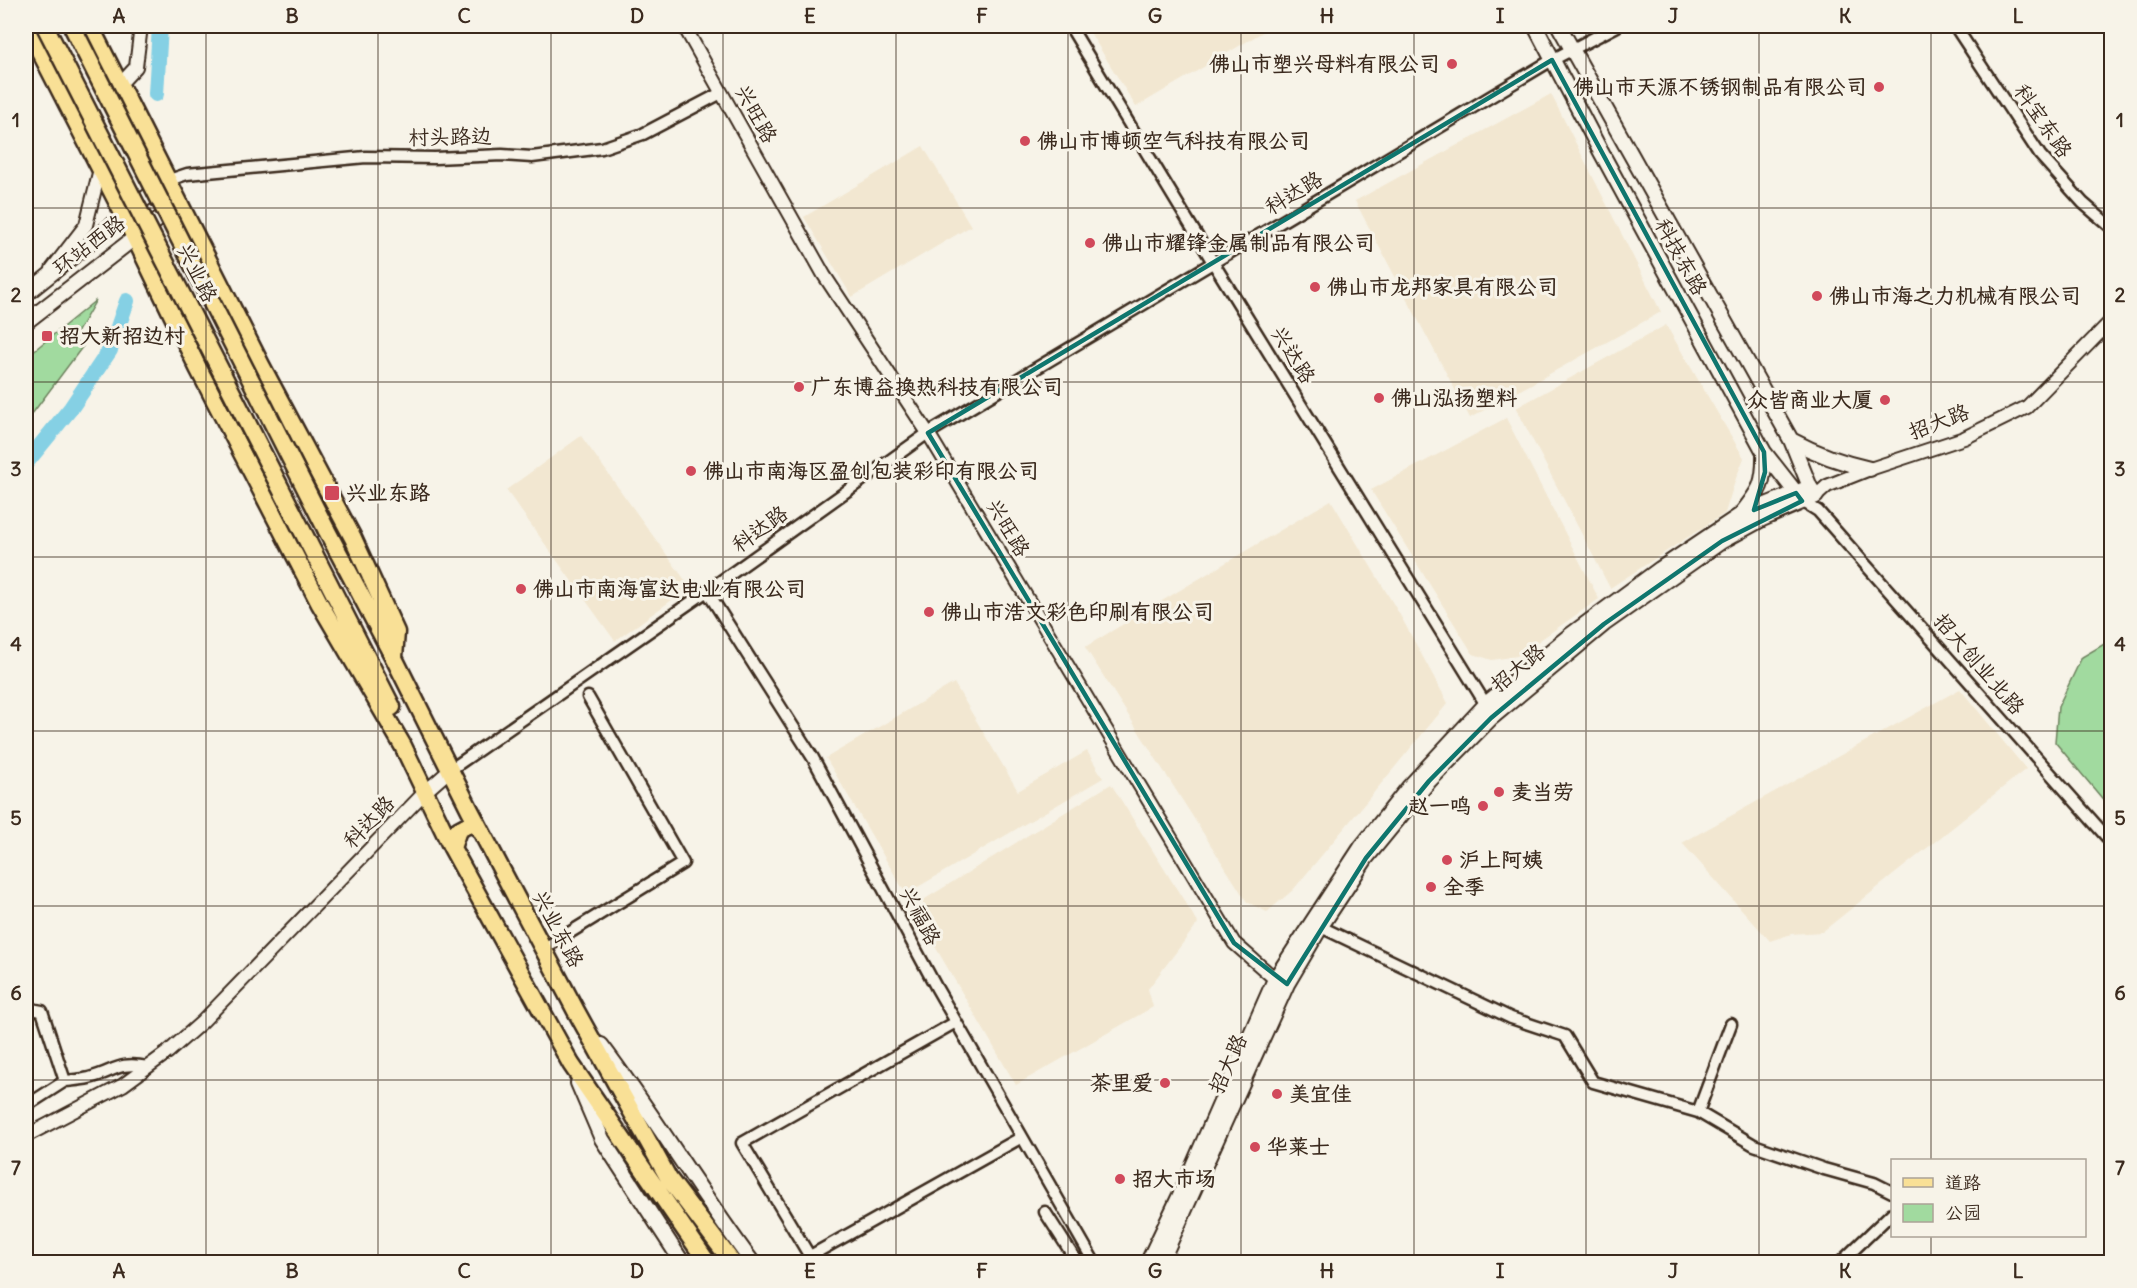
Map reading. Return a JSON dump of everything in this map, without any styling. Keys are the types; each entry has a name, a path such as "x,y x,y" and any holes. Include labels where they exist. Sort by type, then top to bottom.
{"main road":[{"path":"27,26 135,236 198,368 316,597 403,747 452,848 571,1064 707,1263"},
{"name":"兴业路","path":"45,26 407,737 403,747"},
{"name":"兴业东路","path":"72,26 326,530 576,1011 669,1179 732,1263"},
{"path":"90,26 261,365 353,538 396,632 394,658"},
{"name":"科技东路","path":"1534,26 1764,452 1799,497"},
{"path":"1559,26 1791,440 1813,492"},
{"name":"环站西路","path":"26,294 169,180"},
{"name":"环站西路","path":"26,322 180,203"},
{"path":"1791,440 1817,454 1845,464 1870,469"},
{"path":"1739,516 1759,492 1765,472 1764,452"},
{"name":"招大路","path":"1148,1263 1281,981 1362,846 1409,787 1487,703 1568,637 1659,569 1739,516 1813,492"},
{"name":"招大路","path":"1161,1263 1281,981 1321,927 1366,858 1429,781 1491,718 1604,624 1722,541 1799,497"},
{"path":"452,848 458,830 471,823 480,829"},
{"path":"576,1011 636,1091 752,1263"},
{"path":"571,1064 602,1139 682,1263"}],"street":[{"path":"120,84 136,67 141,26"},
{"name":"兴旺路","path":"684,26 824,275 928,434 1234,943 1281,981"},
{"name":"兴达路","path":"1070,26 1214,264 1487,703 1491,718"},
{"name":"科达路","path":"26,1136 123,1085 168,1052 202,1022 425,792 450,770 928,434 1552,60 1617,26"},
{"name":"科宝东路","path":"1955,26 2040,155 2083,203 2112,228"},
{"name":"村头路边","path":"169,180 187,174 366,157 435,158 502,155 532,157 602,148 643,134 722,93"},
{"path":"46,277 86,225 100,169"},
{"name":"招大路","path":"1813,492 1870,469 1964,438 2027,407 2112,320"},
{"path":"1813,492 1818,511"},
{"name":"招大创业北路","path":"1799,497 1818,511 2112,843"},
{"name":"兴福路","path":"707,591 813,758 956,1022 1094,1263"},
{"path":"543,949 683,863 588,697"},
{"path":"1321,927 1511,1018 1565,1036 1593,1082 1698,1112 1754,1145 1874,1183 1891,1191"},
{"path":"26,1008 42,1011 65,1081"},
{"path":"956,1022 742,1143 811,1260 1022,1137"},
{"path":"1698,1112 1731,1024"},
{"path":"26,1106 65,1081 90,1078 116,1067 131,1064 148,1067"},
{"path":"1045,1212 1077,1263"},
{"path":"1841,1263 1891,1216"}],"highlighted area":[{"path":"1552,60 1764,452 1765,472 1754,510 1796,493 1802,501 1722,541 1604,624 1491,718 1429,781 1366,858 1287,984 1234,943 928,433"}],"shaded area":[{"path":"1086,26 1266,26 1268,29 1136,107"},
{"path":"1551,94 1661,312 1470,418 1355,201"},
{"path":"923,146 971,226 852,297 804,217"},
{"path":"1666,325 1744,458 1725,513 1610,588 1516,408"},
{"path":"1506,418 1599,599 1517,656 1492,660 1473,654 1371,490"},
{"path":"581,436 690,587 615,641 506,490"},
{"path":"1331,500 1400,615 1448,703 1293,890 1267,912 1247,902 1085,647"},
{"path":"954,683 1018,791 1087,751 1103,778 906,894 826,758"},
{"path":"1960,689 2026,769 1822,932 1791,934 1770,941 1682,843"},
{"path":"1111,784 1198,923 1148,989 1153,1007 1016,1085 912,907"}],"green space":[{"path":"96,300 73,340 83,346 26,422 26,357"},
{"path":"2111,640 2111,809 2055,742 2058,707 2082,657"}],"waterway":[{"path":"156,94 160,26"},
{"path":"26,463 71,408 110,350 127,301"}],"place":[{"name":"佛山市塑兴母料有限公司","path":"1452,64"},
{"name":"佛山市天源不锈钢制品有限公司","path":"1879,87"},
{"name":"佛山市博顿空气科技有限公司","path":"1025,141"},
{"name":"佛山市耀锋金属制品有限公司","path":"1090,243"},
{"name":"佛山市龙邦家具有限公司","path":"1315,287"},
{"name":"佛山市海之力机械有限公司","path":"1817,296"},
{"name":"招大新招边村","path":"47,336"},
{"name":"广东博益换热科技有限公司","path":"799,387"},
{"name":"佛山泓扬塑料","path":"1379,398"},
{"name":"众皆商业大厦","path":"1885,400"},
{"name":"佛山市南海区盈创包装彩印有限公司","path":"691,471"},
{"name":"兴业东路","path":"332,493"},
{"name":"佛山市南海富达电业有限公司","path":"521,589"},
{"name":"佛山市浩文彩色印刷有限公司","path":"929,612"},
{"name":"麦当劳","path":"1499,792"},
{"name":"赵一鸣","path":"1483,806"},
{"name":"沪上阿姨","path":"1447,860"},
{"name":"全季","path":"1431,887"},
{"name":"茶里爱","path":"1165,1083"},
{"name":"美宜佳","path":"1277,1094"},
{"name":"华莱士","path":"1255,1147"},
{"name":"招大市场","path":"1120,1179"}]}
